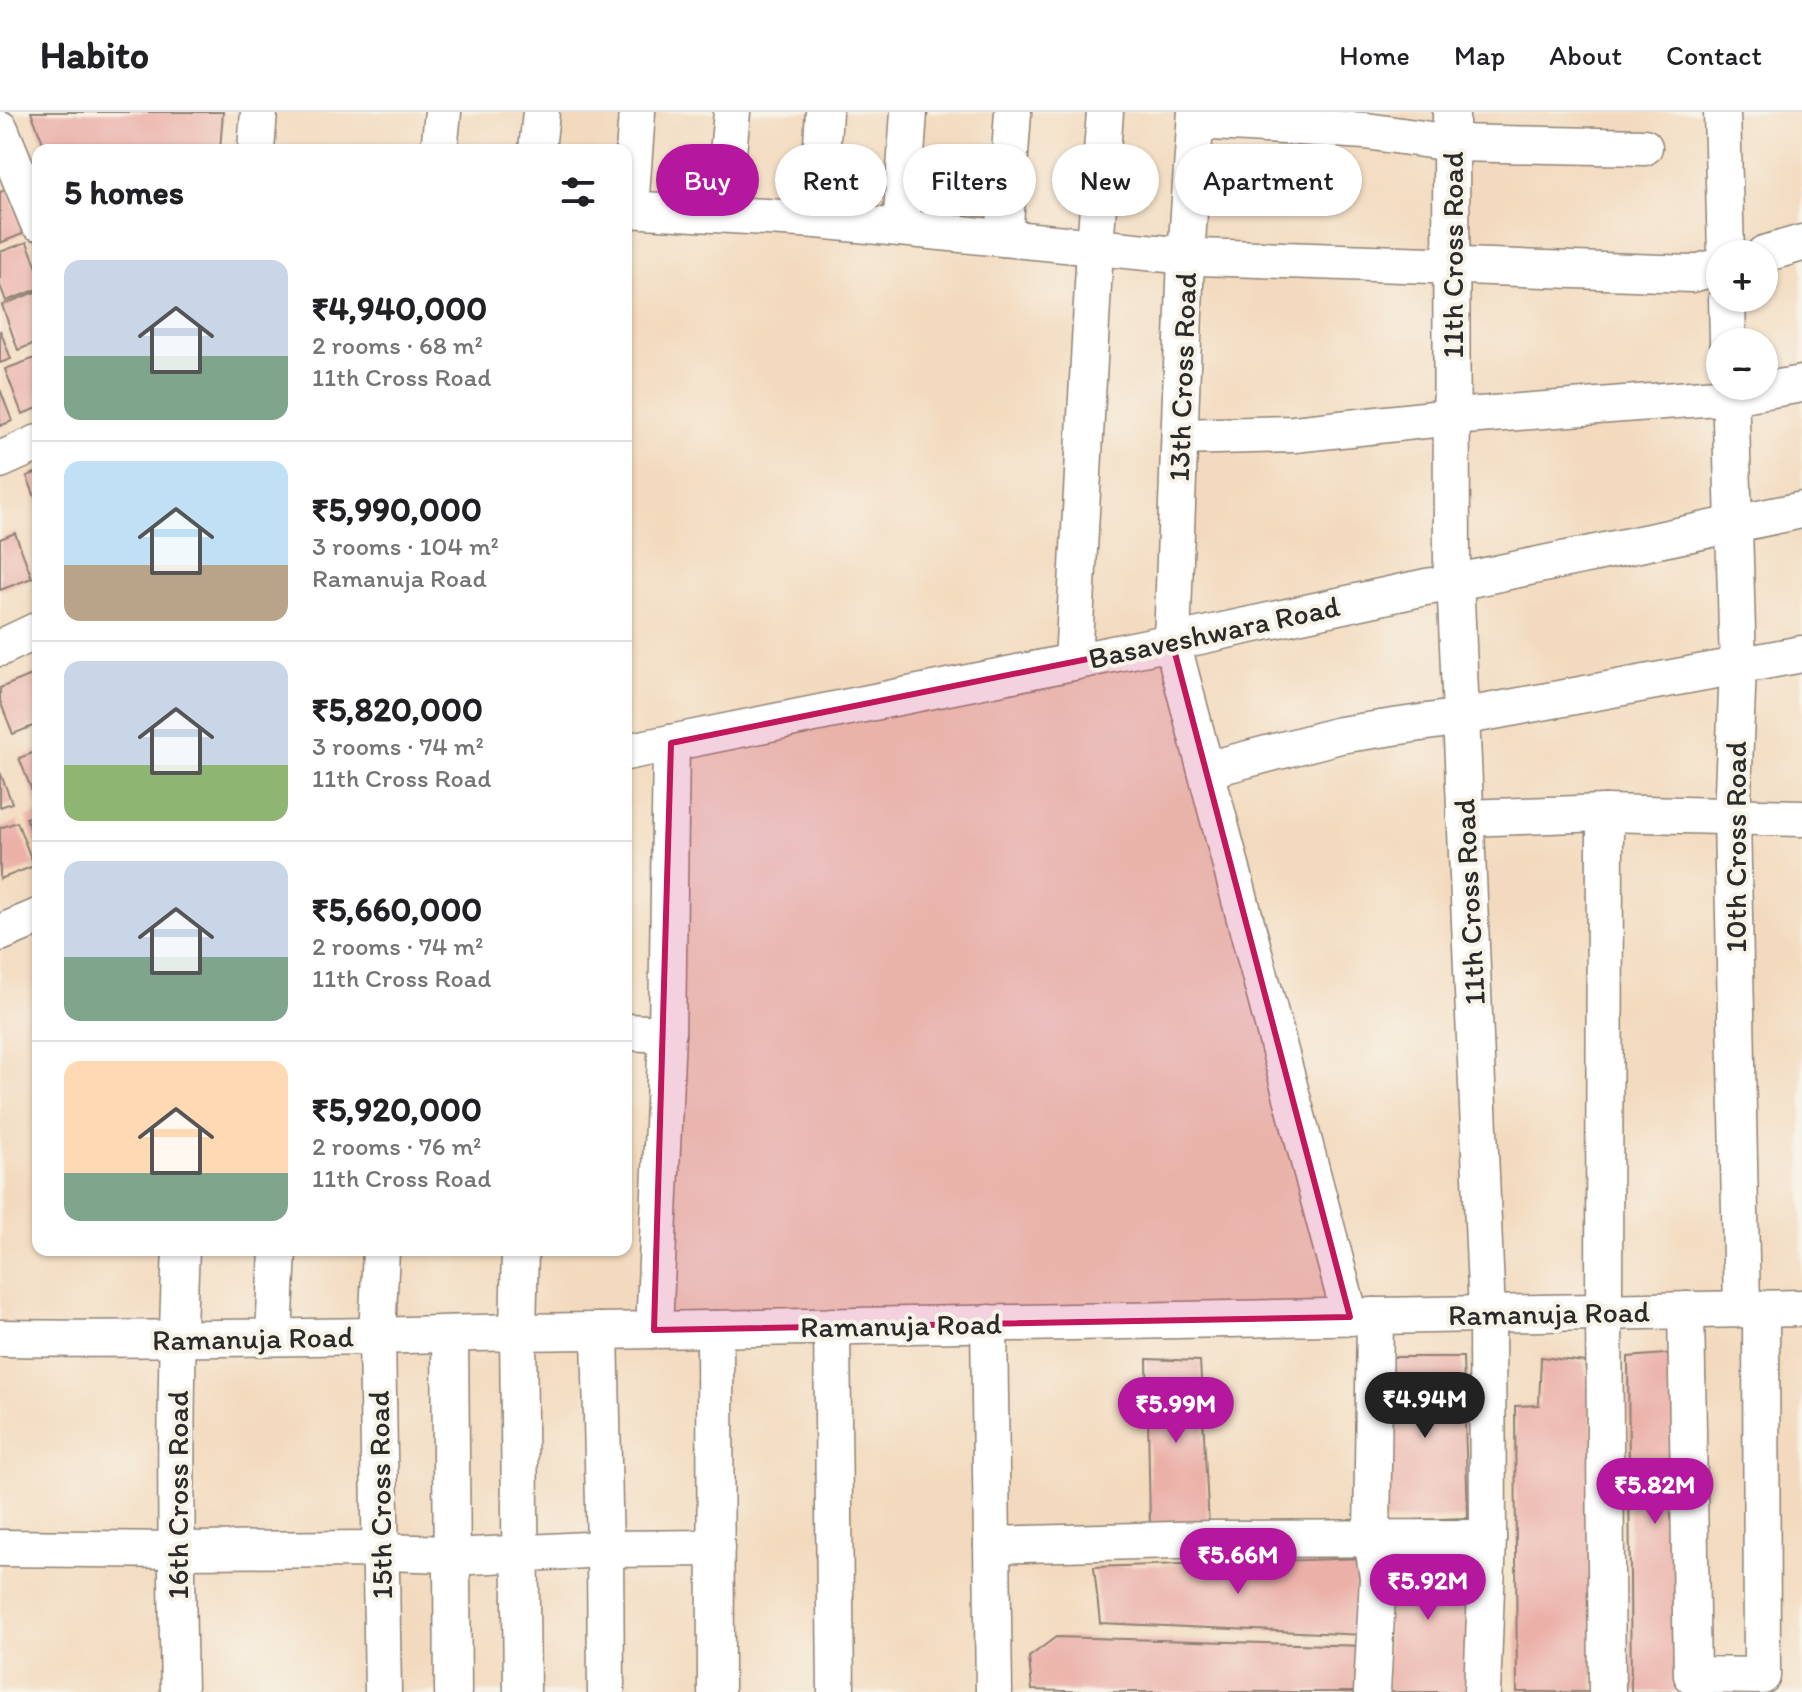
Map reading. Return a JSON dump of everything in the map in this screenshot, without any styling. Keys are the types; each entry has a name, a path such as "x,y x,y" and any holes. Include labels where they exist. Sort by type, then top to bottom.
{"street":[{"path":"256,144 259,112"},
{"path":"440,144 443,112"},
{"path":"538,144 541,112"},
{"path":"632,166 637,112"},
{"path":"729,144 732,112"},
{"path":"817,220 824,112"},
{"path":"901,228 909,112"},
{"path":"1004,238 1013,112"},
{"path":"1073,662 1105,112"},
{"path":"1722,112 1726,240"},
{"path":"1196,117 1366,131 1451,128 1644,147"},
{"name":"13th Cross Road","path":"1196,117 1186,256 1172,642 1362,1316 1372,1539 1378,1577 1372,1692"},
{"name":"11th Cross Road","path":"1451,128 1452,583 1456,600 1487,1314 1488,1538 1482,1692"},
{"path":"0,129 32,207"},
{"path":"632,209 656,210"},
{"path":"754,216 1186,256 1692,274 1706,270"},
{"path":"1778,250 1802,243"},
{"path":"1778,386 1802,384"},
{"path":"1180,437 1294,434 1706,393"},
{"name":"10th Cross Road","path":"1686,1310 1692,1675 1762,1676 1752,1309 1732,817 1738,666 1730,400"},
{"path":"0,460 32,446"},
{"name":"Basaveshwara Road","path":"632,751 1802,510"},
{"path":"0,648 32,633"},
{"path":"1206,770 1340,735 1461,717 1802,654"},
{"path":"654,1330 667,1034 671,743"},
{"path":"1605,813 1607,1692"},
{"path":"1465,818 1605,813 1802,818"},
{"path":"0,933 32,920"},
{"path":"632,1032 667,1034"},
{"name":"16th Cross Road","path":"179,1692 177,1339 181,1256"},
{"path":"274,1337 278,1256"},
{"name":"15th Cross Road","path":"381,1256 377,1336 383,1692"},
{"path":"520,1256 522,1692"},
{"name":"Ramanuja Road","path":"0,1338 377,1336 1802,1308"},
{"path":"989,1323 994,1692"},
{"path":"832,1326 836,1692"},
{"path":"715,1329 716,1692"},
{"path":"600,1331 606,1692"},
{"path":"450,1334 453,1692"},
{"path":"992,1545 1212,1539 1488,1538"},
{"path":"0,1548 381,1549 381,1552 452,1554 452,1557 605,1549 716,1548"}],"highlighted area":[{"path":"1172,642 1350,1317 654,1330 671,743"}],"building":[{"path":"31,112 223,112 220,144 44,144"},
{"path":"8,189 25,233 0,243 0,192"},
{"path":"27,242 32,255 32,291 6,301 0,285 0,252"},
{"path":"32,293 32,344 18,350 2,305"},
{"path":"0,330 11,359 0,363"},
{"path":"32,359 32,410 22,414 5,369"},
{"path":"0,389 12,421 0,426"},
{"path":"15,533 32,578 0,590 0,539"},
{"path":"32,675 32,726 13,734 0,701 0,688"},
{"path":"32,753 32,791 19,758"},
{"path":"0,772 12,803 0,807"},
{"path":"32,816 32,834 26,818"},
{"path":"17,822 32,867 0,879 0,828"},
{"path":"1677,1353 1684,1692 1631,1692 1628,1357"},
{"path":"1386,1357 1463,1357 1468,1518 1383,1521"},
{"path":"1541,1357 1585,1362 1596,1460 1593,1692 1517,1692 1515,1406 1539,1405"},
{"path":"1147,1359 1200,1361 1209,1527 1150,1528"},
{"path":"1388,1552 1473,1555 1465,1692 1387,1692"},
{"path":"1366,1558 1364,1635 1100,1623 1094,1567"},
{"path":"1056,1637 1366,1646 1363,1692 1032,1690 1029,1657"}]}
